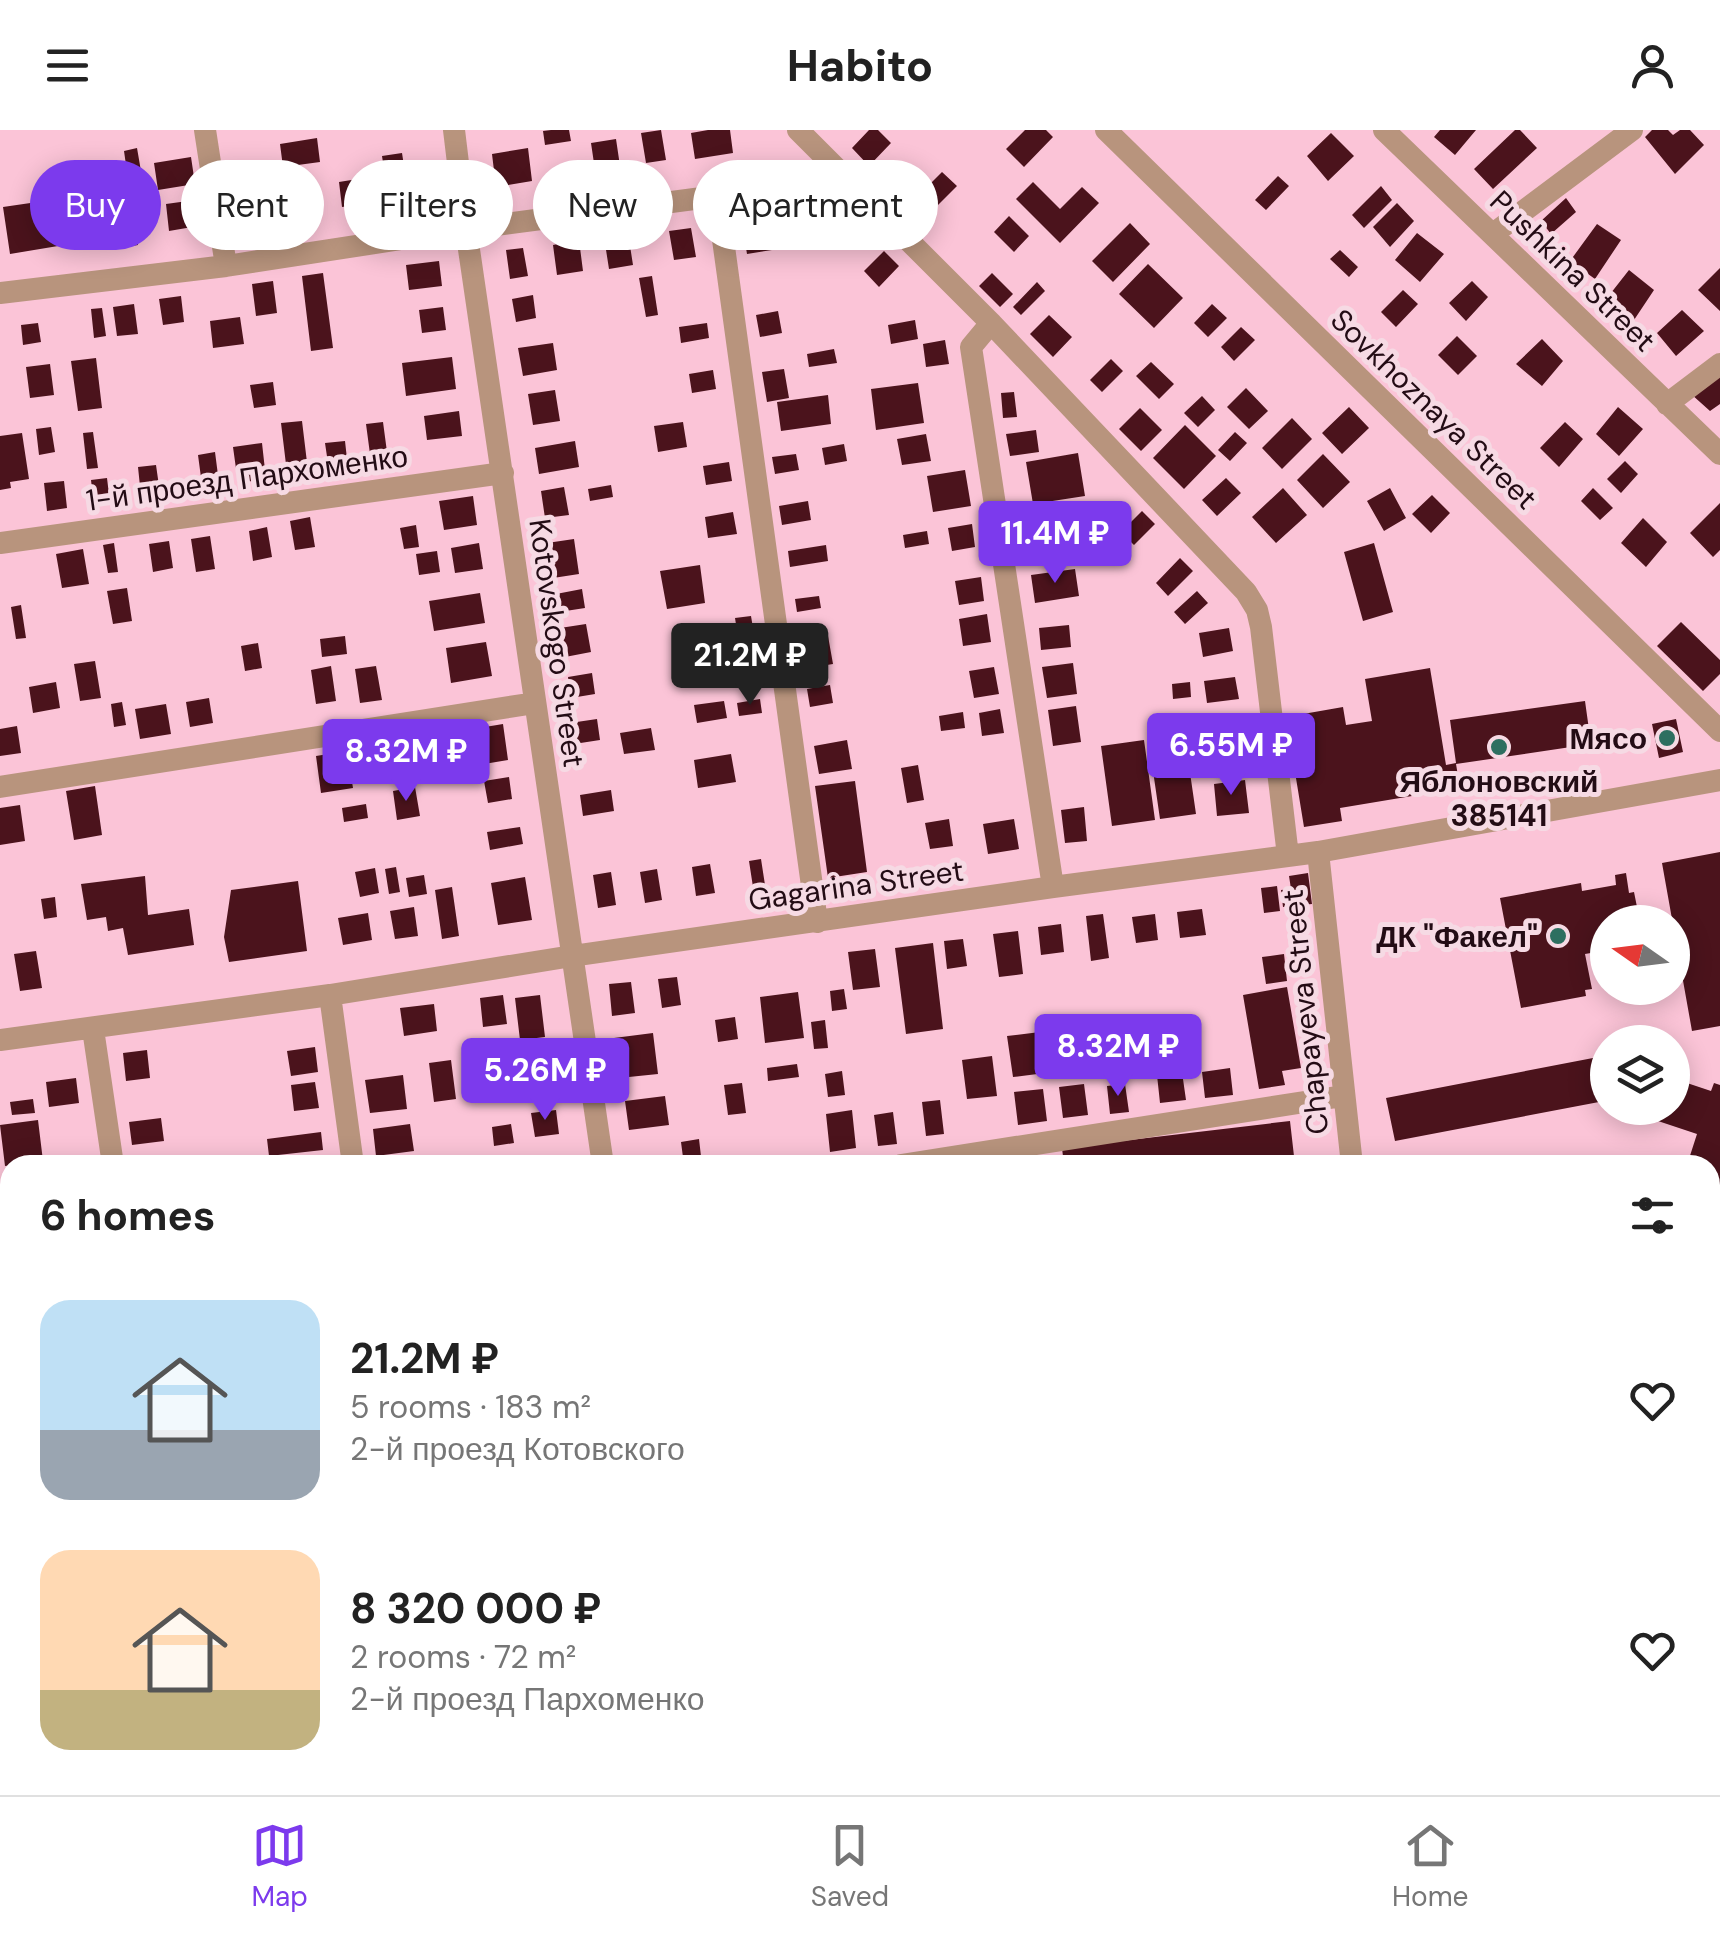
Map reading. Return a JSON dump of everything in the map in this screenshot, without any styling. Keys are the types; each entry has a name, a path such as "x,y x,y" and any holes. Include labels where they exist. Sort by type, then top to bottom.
{"street":[{"path":"205,130 226,266"},
{"name":"Kotovskogo Street","path":"454,130 458,160"},
{"path":"798,130 826,160"},
{"name":"Sovkhoznaya Street","path":"1106,130 1720,731"},
{"name":"Pushkina Street","path":"1384,130 1720,454"},
{"path":"1493,234 1632,130"},
{"path":"513,222 693,199"},
{"path":"0,293 344,247"},
{"name":"Kotovskogo Street","path":"469,250 602,1155"},
{"path":"724,250 817,922"},
{"path":"917,250 991,323 971,347 1054,887"},
{"name":"Chapayeva Street","path":"991,323 1246,592 1257,610 1288,856"},
{"path":"1667,404 1720,364"},
{"name":"1-й проезд Пархоменко","path":"0,543 503,473"},
{"path":"0,787 535,703"},
{"name":"Gagarina Street","path":"0,1040 1318,852 1720,780"},
{"name":"Chapayeva Street","path":"1318,852 1351,1155"},
{"path":"330,995 352,1155"},
{"path":"92,1028 111,1155"},
{"path":"965,1155 1344,1096"}],"building":[{"path":"569,130 571,141 545,145 543,131"},
{"path":"661,130 666,160 646,160 641,133"},
{"path":"730,130 733,153 695,159 691,133"},
{"path":"869,130 878,130 891,143 875,160 863,160 852,148"},
{"path":"1025,130 1046,130 1053,137 1024,167 1006,149"},
{"path":"1440,130 1476,130 1455,155 1434,137"},
{"path":"1515,130 1520,130 1537,148 1493,189 1474,169"},
{"path":"1652,130 1668,130 1673,135 1690,130 1704,145 1675,174 1645,137"},
{"path":"1331,133 1354,156 1328,181 1307,156"},
{"path":"317,138 320,160 282,160 280,144"},
{"path":"616,139 619,160 594,160 591,143"},
{"path":"137,148 139,160 125,160 124,151"},
{"path":"528,148 532,181 513,184 513,160 493,160 492,154"},
{"path":"402,153 403,160 383,160 382,156"},
{"path":"191,157 191,160 181,160 181,186 161,190 161,162"},
{"path":"942,172 957,186 938,205 938,176"},
{"path":"1278,176 1289,186 1266,210 1255,200"},
{"path":"344,181 344,207 342,207 339,182"},
{"path":"1033,182 1060,209 1082,187 1099,203 1060,243 1016,199"},
{"path":"1381,186 1392,200 1364,228 1352,215"},
{"path":"1566,198 1576,212 1551,234 1541,221"},
{"path":"181,202 181,229 169,231 166,204"},
{"path":"30,203 30,250 34,250 10,254 3,207"},
{"path":"1397,203 1414,221 1390,247 1373,227"},
{"path":"1009,216 1029,236 1014,252 994,232"},
{"path":"1130,223 1150,244 1113,282 1092,261"},
{"path":"1597,224 1621,240 1595,279 1570,261"},
{"path":"691,228 696,257 674,260 673,230"},
{"path":"1417,233 1444,254 1420,282 1395,260"},
{"path":"523,248 528,276 510,279 506,250"},
{"path":"554,250 580,250 583,271 557,275"},
{"path":"606,250 631,250 633,265 609,269"},
{"path":"1340,250 1358,267 1349,277 1330,259"},
{"path":"884,251 899,266 879,287 864,271"},
{"path":"439,261 442,286 409,290 406,265"},
{"path":"1148,264 1183,298 1154,328 1119,294"},
{"path":"1720,268 1720,311 1698,290"},
{"path":"1629,270 1654,290 1634,320 1607,298"},
{"path":"323,273 333,348 311,351 302,276"},
{"path":"992,273 1013,294 1000,307 979,286"},
{"path":"652,276 658,315 646,317 639,278"},
{"path":"273,281 277,313 256,316 252,284"},
{"path":"1472,281 1488,297 1466,321 1449,303"},
{"path":"1037,282 1045,291 1021,315 1013,307"},
{"path":"1403,290 1418,304 1396,327 1381,312"},
{"path":"533,295 536,318 516,322 512,299"},
{"path":"181,296 184,322 163,325 159,299"},
{"path":"134,304 138,334 117,336 113,307"},
{"path":"1212,304 1227,318 1208,337 1194,323"},
{"path":"443,307 446,330 422,333 419,310"},
{"path":"102,308 106,336 94,338 91,309"},
{"path":"1682,310 1704,331 1676,356 1657,333"},
{"path":"778,311 782,333 760,337 756,315"},
{"path":"1049,315 1072,337 1053,357 1030,334"},
{"path":"240,317 244,344 213,348 210,321"},
{"path":"915,320 918,339 891,344 888,325"},
{"path":"38,323 41,342 23,345 21,325"},
{"path":"707,323 709,338 681,343 679,327"},
{"path":"1241,327 1255,340 1234,361 1221,347"},
{"path":"1457,336 1477,356 1458,375 1438,355"},
{"path":"1542,339 1563,361 1542,386 1516,364"},
{"path":"945,340 949,364 926,367 923,344"},
{"path":"553,343 557,370 523,376 518,348"},
{"path":"834,349 837,363 809,367 807,354"},
{"path":"452,357 456,389 406,396 402,363"},
{"path":"96,358 102,408 78,411 71,361"},
{"path":"1111,359 1123,371 1102,392 1090,380"},
{"path":"1151,362 1174,384 1159,399 1136,376"},
{"path":"50,364 54,395 30,398 26,367"},
{"path":"784,369 789,398 767,402 762,372"},
{"path":"713,370 716,389 692,393 689,374"},
{"path":"1720,375 1720,404 1710,411 1691,394"},
{"path":"273,382 276,405 254,408 250,385"},
{"path":"918,383 924,423 876,430 871,389"},
{"path":"1246,388 1268,411 1249,429 1227,407"},
{"path":"555,390 560,421 533,425 528,394"},
{"path":"1014,392 1017,417 1003,418 1001,393"},
{"path":"828,395 831,424 781,431 777,402"},
{"path":"1202,396 1215,410 1198,427 1184,413"},
{"path":"1349,407 1369,428 1342,454 1322,433"},
{"path":"1618,407 1643,429 1619,456 1596,434"},
{"path":"1140,408 1162,430 1141,451 1119,429"},
{"path":"459,411 462,436 427,440 424,416"},
{"path":"1292,418 1312,439 1282,469 1262,448"},
{"path":"302,421 309,479 288,481 281,423"},
{"path":"383,422 389,467 372,469 366,424"},
{"path":"683,422 687,447 658,452 654,426"},
{"path":"1565,422 1583,439 1559,467 1540,448"},
{"path":"1185,425 1216,456 1184,489 1153,458"},
{"path":"51,427 55,452 39,455 36,429"},
{"path":"1036,430 1039,452 1010,456 1006,434"},
{"path":"93,432 98,468 87,469 83,433"},
{"path":"1235,432 1247,443 1230,461 1218,450"},
{"path":"22,433 29,479 10,482 11,488 0,490 0,436"},
{"path":"926,434 931,461 902,465 897,439"},
{"path":"345,441 348,468 329,470 325,443"},
{"path":"575,441 579,467 539,474 535,448"},
{"path":"262,443 266,479 238,483 233,447"},
{"path":"844,444 847,461 825,465 822,448"},
{"path":"215,452 219,483 202,485 198,455"},
{"path":"1078,453 1085,496 1033,504 1026,462"},
{"path":"796,454 799,470 775,474 772,457"},
{"path":"1323,454 1350,482 1323,508 1297,480"},
{"path":"1625,461 1638,474 1621,493 1607,479"},
{"path":"729,462 732,481 706,485 703,466"},
{"path":"156,465 160,493 141,496 138,467"},
{"path":"965,470 971,506 933,512 927,476"},
{"path":"107,478 110,503 94,505 91,480"},
{"path":"1226,478 1241,493 1217,516 1202,500"},
{"path":"64,481 67,508 47,511 44,483"},
{"path":"611,485 613,497 590,501 588,489"},
{"path":"564,487 569,515 545,518 541,491"},
{"path":"1283,488 1307,515 1276,543 1252,517"},
{"path":"1390,488 1406,518 1384,531 1367,501"},
{"path":"1593,488 1613,508 1600,520 1581,501"},
{"path":"1432,495 1450,513 1431,533 1412,514"},
{"path":"473,496 477,525 444,530 439,501"},
{"path":"808,501 811,520 782,525 779,506"},
{"path":"1720,503 1720,550 1713,557 1690,533"},
{"path":"1142,511 1155,524 1134,545 1121,532"},
{"path":"733,512 737,534 708,538 705,517"},
{"path":"310,517 315,547 295,550 290,521"},
{"path":"1643,518 1667,542 1646,567 1621,543"},
{"path":"972,524 975,547 952,551 948,528"},
{"path":"416,525 419,547 404,549 400,528"},
{"path":"267,527 272,557 253,561 249,531"},
{"path":"1057,529 1061,552 1027,558 1023,534"},
{"path":"927,531 929,544 905,548 903,535"},
{"path":"210,536 215,569 196,572 191,539"},
{"path":"574,539 579,574 553,578 547,543"},
{"path":"169,541 173,568 153,572 149,544"},
{"path":"114,543 118,572 108,573 103,545"},
{"path":"479,543 483,569 455,573 451,548"},
{"path":"1374,543 1393,612 1363,621 1344,552"},
{"path":"826,545 828,561 790,567 788,551"},
{"path":"83,549 89,584 62,588 56,554"},
{"path":"437,551 440,572 419,575 416,554"},
{"path":"1180,558 1193,571 1168,596 1156,583"},
{"path":"700,565 705,603 667,609 660,571"},
{"path":"1075,569 1079,596 1035,603 1031,575"},
{"path":"981,577 984,601 959,605 955,581"},
{"path":"127,588 132,621 113,624 107,591"},
{"path":"582,589 585,608 559,612 556,594"},
{"path":"1197,591 1208,603 1185,624 1174,612"},
{"path":"480,593 485,623 434,631 429,601"},
{"path":"819,596 821,608 797,612 795,599"},
{"path":"21,605 26,638 16,639 11,607"},
{"path":"987,614 991,642 963,646 959,619"},
{"path":"751,616 754,634 738,637 735,618"},
{"path":"1681,622 1720,660 1720,674 1703,691 1657,646"},
{"path":"586,624 591,652 565,657 560,628"},
{"path":"1069,625 1071,647 1041,650 1039,628"},
{"path":"1229,628 1233,651 1203,657 1199,633"},
{"path":"345,636 347,654 322,657 320,639"},
{"path":"828,636 833,664 802,669 798,641"},
{"path":"486,642 492,676 451,683 446,648"},
{"path":"258,643 262,668 245,671 241,646"},
{"path":"751,649 754,667 729,671 726,653"},
{"path":"95,661 101,698 80,701 74,664"},
{"path":"1073,663 1077,694 1047,698 1042,667"},
{"path":"331,666 336,701 316,704 311,670"},
{"path":"376,666 382,700 360,703 355,669"},
{"path":"994,667 999,694 974,698 969,671"},
{"path":"1430,668 1446,765 1456,763 1450,720 1585,701 1591,744 1456,764 1460,788 1340,808 1342,821 1304,827 1286,717 1343,707 1346,725 1372,721 1365,679"},
{"path":"592,673 595,694 571,698 568,677"},
{"path":"1235,677 1239,699 1207,703 1204,681"},
{"path":"56,682 60,708 33,713 29,687"},
{"path":"1190,682 1191,697 1173,699 1172,684"},
{"path":"830,685 833,703 810,707 807,689"},
{"path":"209,698 213,723 190,727 186,702"},
{"path":"760,699 762,713 739,716 737,703"},
{"path":"724,701 727,718 697,723 694,705"},
{"path":"122,702 126,725 114,727 111,704"},
{"path":"166,704 171,734 140,739 135,709"},
{"path":"1076,706 1081,742 1053,746 1048,710"},
{"path":"1000,709 1004,733 982,736 979,713"},
{"path":"963,712 965,728 941,731 939,716"},
{"path":"597,719 600,740 574,744 570,723"},
{"name":"Мясо","path":"1676,719 1683,752 1659,758 1652,724"},
{"path":"1249,721 1252,742 1214,747 1211,726"},
{"path":"503,724 508,760 484,764 479,728"},
{"path":"17,726 21,753 0,756 0,729"},
{"path":"651,728 655,750 624,754 620,733"},
{"path":"389,740 394,770 372,773 368,743"},
{"path":"847,740 852,769 819,774 814,746"},
{"path":"1144,740 1155,820 1112,826 1101,746"},
{"path":"1186,745 1196,814 1160,819 1150,750"},
{"path":"347,751 353,788 321,793 316,756"},
{"path":"731,754 736,782 698,788 694,760"},
{"path":"918,765 924,800 907,803 901,768"},
{"path":"509,777 512,799 488,803 484,781"},
{"path":"1245,780 1249,813 1217,816 1214,784"},
{"path":"855,781 867,872 828,878 815,786"},
{"path":"95,786 102,835 74,840 66,791"},
{"path":"415,787 420,816 397,820 393,791"},
{"path":"611,790 614,811 583,816 580,795"},
{"path":"366,804 368,818 344,822 342,808"},
{"path":"20,805 25,841 0,845 0,808"},
{"path":"1084,807 1087,841 1065,843 1061,810"},
{"path":"949,819 953,846 930,849 925,823"},
{"path":"1014,819 1019,849 988,854 983,824"},
{"path":"520,827 523,844 490,850 487,832"},
{"path":"1720,852 1720,1026 1692,1031 1687,1005 1690,905 1670,905 1662,863"},
{"path":"761,859 765,885 753,887 749,861"},
{"path":"710,864 715,893 696,896 692,867"},
{"path":"396,867 400,892 389,894 385,869"},
{"path":"375,868 379,893 360,897 355,872"},
{"path":"657,869 662,900 645,903 640,872"},
{"path":"611,872 616,905 598,908 593,875"},
{"path":"1308,873 1312,904 1283,907 1281,890 1291,889 1289,876"},
{"name":"ДК \"Факел\"","path":"1626,873 1629,893 1634,892 1637,905 1590,905 1590,953 1585,954 1590,989 1585,990 1586,996 1521,1008 1500,898 1581,883 1582,891 1616,885 1615,875"},
{"path":"424,875 427,894 409,897 406,878"},
{"path":"145,876 148,915 189,909 194,945 128,955 123,928 108,931 106,917 87,920 81,884"},
{"path":"525,877 532,920 498,925 491,883"},
{"path":"298,881 307,951 229,962 224,937 231,890"},
{"path":"1277,886 1280,911 1264,913 1261,888"},
{"path":"452,887 459,936 442,939 435,890"},
{"path":"55,897 57,917 44,919 41,899"},
{"path":"414,907 418,936 395,939 390,911"},
{"path":"1202,909 1206,935 1180,938 1177,912"},
{"path":"368,913 372,940 343,945 338,918"},
{"path":"1103,914 1109,958 1091,961 1086,916"},
{"path":"1155,914 1158,940 1136,943 1132,917"},
{"path":"1061,924 1064,952 1041,955 1038,927"},
{"path":"1018,931 1023,974 999,977 993,934"},
{"path":"963,939 967,966 947,969 944,941"},
{"path":"933,943 943,1029 906,1034 895,948"},
{"path":"875,949 880,987 853,990 848,952"},
{"path":"36,951 42,988 20,991 14,954"},
{"path":"1284,954 1287,981 1266,984 1262,957"},
{"path":"677,977 681,1005 662,1008 658,979"},
{"path":"631,982 635,1013 612,1016 609,984"},
{"path":"1287,987 1301,1068 1282,1071 1285,1085 1259,1089 1243,995"},
{"path":"844,989 847,1009 832,1011 830,991"},
{"path":"798,992 804,1038 765,1043 760,997"},
{"path":"503,995 507,1024 483,1027 480,998"},
{"path":"540,995 545,1037 520,1040 515,998"},
{"path":"434,1004 437,1031 404,1036 400,1008"},
{"path":"735,1017 738,1039 718,1042 715,1020"},
{"path":"825,1020 828,1048 814,1049 811,1022"},
{"path":"1040,1032 1045,1073 1013,1077 1007,1036"},
{"path":"653,1033 658,1074 619,1078 614,1038"},
{"path":"315,1047 318,1072 291,1076 287,1051"},
{"path":"147,1050 150,1078 126,1081 123,1053"},
{"path":"992,1056 997,1096 967,1099 962,1060"},
{"path":"1590,1059 1590,1104 1395,1141 1386,1098"},
{"path":"451,1060 456,1099 434,1102 429,1063"},
{"path":"797,1064 799,1077 768,1081 767,1068"},
{"path":"552,1067 555,1089 515,1094 512,1072"},
{"path":"1230,1068 1233,1095 1205,1098 1202,1072"},
{"path":"842,1071 845,1095 828,1097 825,1074"},
{"path":"1182,1072 1186,1100 1160,1103 1157,1075"},
{"path":"403,1075 407,1109 370,1113 365,1080"},
{"path":"76,1078 79,1103 49,1107 46,1082"},
{"path":"315,1082 319,1108 294,1111 291,1085"},
{"path":"742,1083 746,1113 728,1115 724,1085"},
{"path":"1714,1083 1720,1085 1720,1155 1690,1155 1697,1134 1670,1125 1690,1125 1690,1084 1711,1091"},
{"path":"1084,1084 1088,1115 1063,1118 1059,1087"},
{"path":"1125,1084 1129,1112 1110,1114 1107,1086"},
{"path":"1043,1089 1047,1121 1018,1125 1014,1092"},
{"path":"665,1096 669,1125 629,1130 625,1101"},
{"path":"33,1099 35,1113 12,1115 10,1102"},
{"path":"940,1100 944,1134 926,1136 922,1102"},
{"path":"556,1110 559,1134 535,1137 531,1113"},
{"path":"852,1110 856,1148 830,1152 826,1114"},
{"path":"893,1112 897,1144 878,1146 874,1115"},
{"path":"161,1118 164,1141 132,1145 129,1122"},
{"path":"38,1120 42,1155 4,1155 0,1125"},
{"path":"1290,1121 1294,1155 1063,1155 1062,1148"},
{"path":"410,1124 414,1151 376,1155 373,1129"},
{"path":"511,1124 514,1143 494,1146 492,1127"},
{"path":"321,1132 323,1150 269,1155 267,1139"},
{"path":"699,1139 701,1155 683,1155 681,1142"}],"place":[{"name":"Мясо","path":"1667,738"},
{"name":"Яблоновский 385141","path":"1499,747"},
{"name":"ДК \"Факел\"","path":"1558,936"}]}
